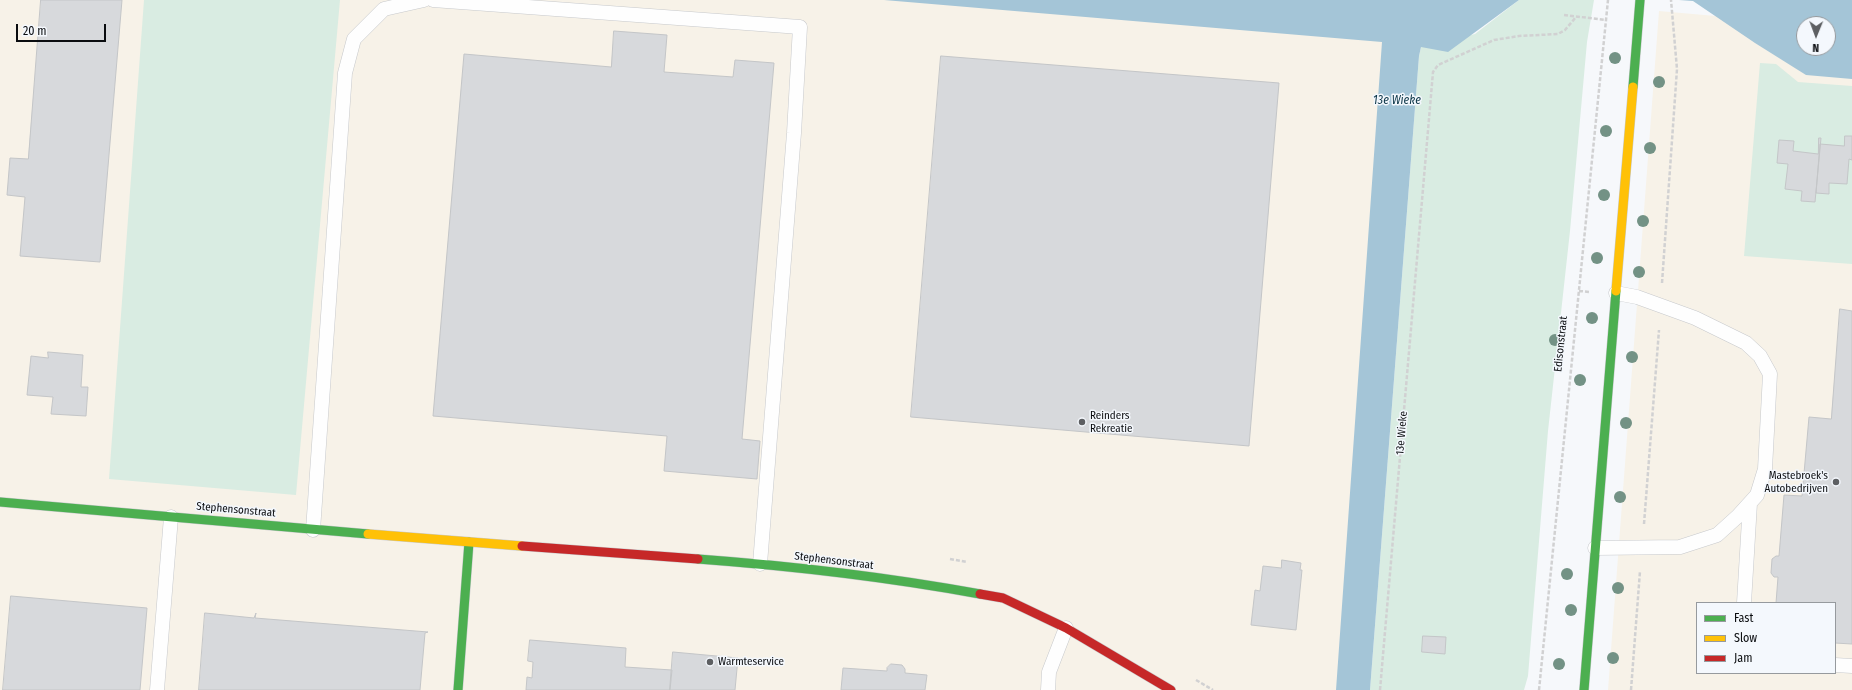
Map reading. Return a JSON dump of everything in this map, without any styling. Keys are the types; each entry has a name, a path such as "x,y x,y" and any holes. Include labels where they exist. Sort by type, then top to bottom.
{"street":[{"path":"1584,690 1640,2"},
{"name":"Stephensonstraat","path":"0,502 171,516 313,530 760,564 919,583 1003,598 1066,628 1171,690"},
{"path":"458,690 470,542"}],"lane":[{"path":"313,530 345,73 354,39 384,9 424,0"},
{"path":"433,0 800,27 794,133 760,564"},
{"path":"1595,548 1642,549 1680,547 1718,535 1757,495 1765,469 1770,374 1760,356 1746,343 1694,318 1636,297 1616,293"},
{"path":"1744,602 1750,503"},
{"path":"157,690 171,516"},
{"path":"1048,690 1049,672 1066,628"},
{"path":"1836,665 1852,666"}],"path":[{"path":"1631,690 1677,69 1671,0"},
{"name":"Edisonstraat","path":"1539,690 1608,1"},
{"path":"1564,15 1606,20"},
{"name":"13e Wieke","path":"1380,690 1433,72 1438,65 1494,40 1519,36 1558,34 1565,30 1576,17"}],"shaded area":[{"path":"0,0 1032,0 1401,32 1342,690 0,690"},
{"path":"1659,11 1796,23 1796,56 1836,56 1836,41 1852,28 1852,690 1608,690"}],"green space":[{"path":"144,0 340,0 296,495 109,479"},
{"path":"1519,0 1594,0 1587,42 1570,231 1548,431 1528,676 1524,690 1370,690 1419,56 1421,47 1475,34"},
{"path":"1760,63 1776,64 1798,82 1852,86 1852,264 1744,256"}],"water":[{"name":"13e Wieke","path":"884,0 1519,0 1448,52 1421,47 1419,56 1370,690 1336,690 1382,42"},
{"path":"1679,0 1852,0 1852,79 1806,75 1693,1"}],"building":[{"path":"41,0 122,0 100,262 20,256 25,197 7,195 10,158 28,159"},
{"path":"614,31 667,35 664,72 733,77 735,60 774,63 742,439 760,441 757,479 664,471 667,436 433,416 464,54 611,67"},
{"path":"941,56 1279,83 1249,446 911,417"},
{"path":"1845,136 1852,136 1852,160 1849,159 1847,184 1829,183 1829,194 1816,193 1820,144 1844,146"},
{"path":"1819,138 1821,138 1815,202 1801,201 1802,191 1785,189 1788,164 1777,163 1779,140 1794,141 1793,151 1818,154"},
{"path":"1840,309 1852,311 1852,644 1836,643 1836,602 1776,602 1778,577 1774,577 1771,573 1772,559 1779,556 1784,495 1802,496 1809,417 1831,419"},
{"path":"48,352 83,355 81,387 88,387 86,416 51,414 53,397 27,395 31,356 48,358"},
{"path":"1282,560 1301,563 1300,570 1302,570 1296,630 1251,625 1255,590 1260,591 1263,566 1281,568"},
{"path":"11,596 147,608 140,690 3,690"},
{"path":"205,613 254,618 256,613 255,618 428,632 425,633 420,690 199,690"},
{"path":"1423,636 1446,637 1445,654 1422,652"},
{"path":"530,640 626,648 625,667 672,670 670,690 526,690 527,677 532,678 533,662 528,661"},
{"path":"673,652 738,658 735,690 670,690"},
{"path":"891,664 902,665 905,669 905,673 927,675 925,690 841,690 843,668 887,671 887,668"}],"traffic: fast":[{"path":"1633,87 1640,0"},
{"path":"1584,690 1616,291"},
{"path":"0,502 368,534"},
{"path":"458,690 469,542"},
{"path":"698,559 840,573 910,582 980,594"}],"traffic: slow":[{"path":"1616,291 1633,87"},
{"path":"368,534 522,546"}],"traffic: jam":[{"path":"522,546 698,559"},
{"path":"980,594 1003,598 1066,628 1171,690"}],"place":[{"name":"Reinders Rekreatie","path":"1082,422"},
{"name":"Mastebroek's Autobedrijven","path":"1836,482"},
{"name":"Warmteservice","path":"710,662"}]}
